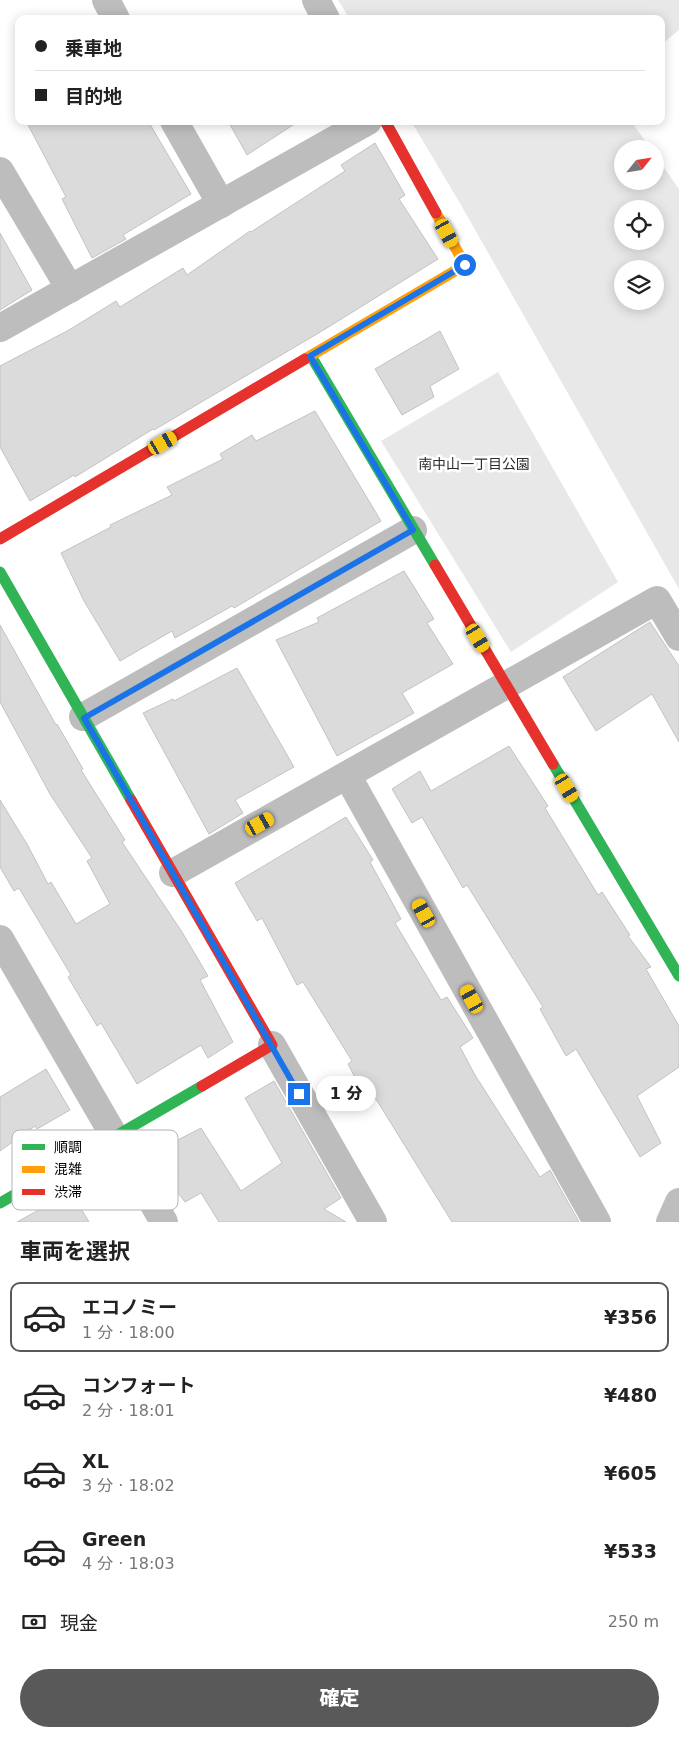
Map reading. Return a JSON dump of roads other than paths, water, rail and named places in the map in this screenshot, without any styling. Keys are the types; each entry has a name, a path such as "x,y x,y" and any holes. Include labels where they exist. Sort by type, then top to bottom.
{"street":[{"path":"106,0 114,15"},
{"path":"316,0 324,15"},
{"path":"176,125 221,204"},
{"path":"0,328 361,125"},
{"path":"0,539 465,265 386,125"},
{"path":"0,170 70,289"},
{"path":"310,356 679,976"},
{"path":"84,718 413,530"},
{"path":"0,572 373,1222"},
{"path":"172,873 657,600 679,637"},
{"path":"347,775 597,1222"},
{"path":"0,940 8,972 110,1130"},
{"path":"129,1130 272,1045"},
{"path":"0,1203 12,1196"},
{"path":"670,1222 679,1202"},
{"path":"157,1210 164,1222"}],"park label":[{"name":"南中山一丁目公園","path":"474,464"}]}
